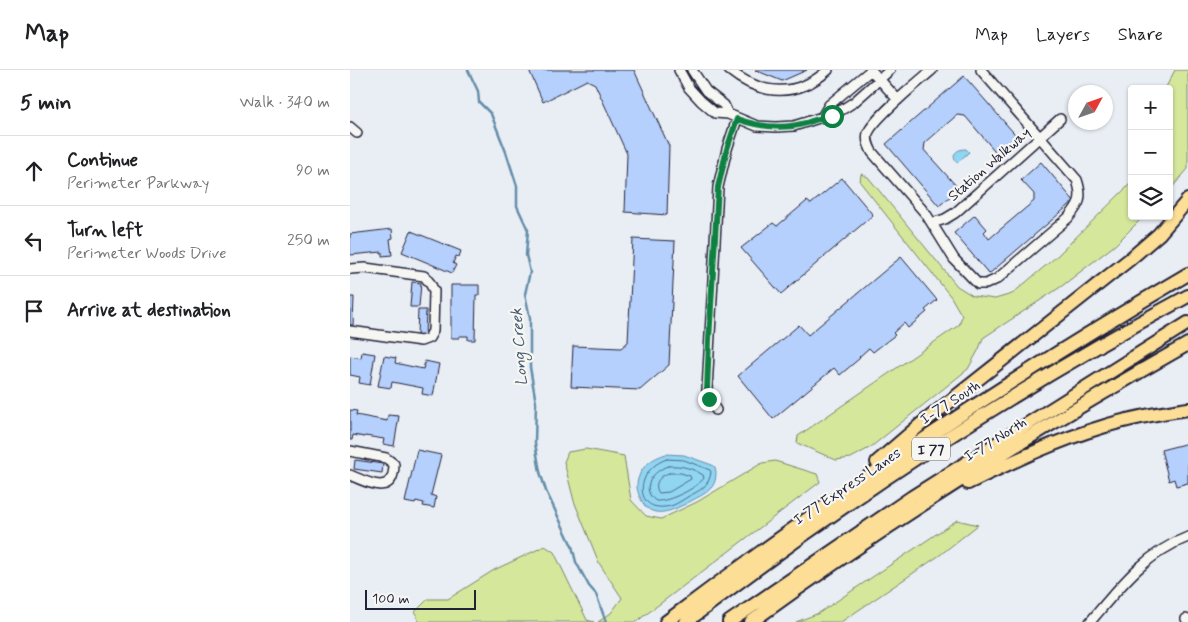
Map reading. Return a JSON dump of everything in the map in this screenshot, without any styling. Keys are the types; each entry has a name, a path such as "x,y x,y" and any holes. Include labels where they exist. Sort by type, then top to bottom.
{"highway":[{"path":"831,502 920,425 1130,259 1159,234 1188,200"},
{"name":"I-77 South","path":"666,622 831,502 966,411 1089,333 1188,274"},
{"name":"I 77 Express Lanes","path":"686,622 795,542 927,451 1066,365 1188,296"},
{"name":"I 77","path":"729,622 912,497 1188,323"},
{"name":"I-77 North","path":"751,622 919,507 1034,435 1188,344"},
{"path":"919,507 1028,455 1076,435 1123,421 1188,409"}],"street":[{"path":"679,70 689,88 701,102 715,113 728,114 757,126 776,128 794,126 822,117 832,116 854,102 890,70"},
{"path":"692,70 706,91 724,105 728,114"},
{"path":"729,70 743,81 765,90 781,91 805,86 828,70"},
{"path":"822,117 829,105 871,70 898,100"},
{"path":"932,70 876,122 868,133 867,142 872,152 917,202 954,259 978,284 986,284 997,279 1068,218 1080,200 1081,191 1077,180 981,70"},
{"path":"716,410 709,399 707,390 716,211 721,169 737,119"},
{"name":"Station Walkway","path":"932,223 945,219 955,213 1060,119"},
{"path":"350,269 365,268 424,276 434,292 433,331 428,338 420,341 350,331"},
{"path":"350,451 386,458 394,464 393,477 385,485 370,484 350,475"},
{"path":"1090,622 1131,574 1148,559 1188,537"}],"green space":[{"path":"1175,70 1188,70 1188,169 1173,186 1173,85 1167,85"},
{"path":"861,174 868,177 957,286 973,296 995,299 1012,294 1057,256 1128,186 1128,220 1140,220 1115,245 1062,286 983,338 968,369 871,447 851,458 836,460 797,443 798,436 959,325 962,316 951,297 860,182"},
{"path":"586,449 624,456 631,500 646,516 661,519 697,502 762,463 775,461 817,474 820,482 636,622 598,622 611,613 622,598 599,563 574,501 564,462 568,452"},
{"path":"957,520 978,525 940,555 841,622 796,622 819,613"},
{"path":"545,546 554,552 587,620 594,622 419,622 415,612 428,599 448,599 494,570"}],"water":[{"path":"966,149 969,152 957,163 954,155 960,150"},
{"path":"666,454 684,455 712,465 715,467 716,478 713,486 702,495 670,511 656,512 644,505 638,493 637,481 645,466 652,460"}],"building":[{"path":"529,70 634,70 669,146 667,215 625,212 627,154 595,84 587,80 543,102"},
{"path":"755,70 807,70 782,81"},
{"path":"964,76 1020,140 1000,157 965,116 957,115 925,143 924,150 959,189 939,206 886,144"},
{"path":"1041,162 1074,201 989,274 954,233 975,215 987,229 984,232 989,239 1034,201 1034,194 1021,180"},
{"path":"842,178 873,215 781,294 741,248 773,223 777,226 807,201 811,204"},
{"path":"392,229 393,238 390,239 392,255 382,256 382,252 350,255 350,234"},
{"path":"411,231 461,251 459,257 456,256 453,263 456,265 452,273 402,252"},
{"path":"633,239 675,241 669,365 640,390 571,387 573,346 621,348 628,342"},
{"path":"901,257 937,300 925,310 927,312 908,328 904,323 893,333 895,335 873,352 869,348 840,375 834,368 773,419 738,376 799,325 808,335"},
{"path":"412,282 421,283 419,307 410,307"},
{"path":"451,285 479,285 479,295 476,295 475,340 468,340 468,336 451,338"},
{"path":"350,297 354,297 353,325 350,325"},
{"path":"418,310 426,310 425,336 417,336"},
{"path":"362,352 375,354 370,385 359,383 360,377 350,375 350,356 361,358"},
{"path":"384,356 396,358 395,363 423,369 425,361 439,364 433,396 422,394 423,388 392,382 391,388 378,386"},
{"path":"350,410 357,411 356,415 387,421 388,415 399,416 394,446 383,444 384,439 365,436 353,435 352,440 350,440"},
{"path":"1188,443 1188,483 1176,486 1174,479 1169,481 1161,450"},
{"path":"417,450 441,455 431,495 436,497 434,508 423,506 424,503 416,501 415,504 405,502"},
{"path":"355,460 383,464 382,473 354,469"}],"waterway":[{"name":"Long Creek","path":"468,70 478,91 479,102 491,114 506,152 517,186 517,206 528,230 526,255 530,272 525,294 530,318 530,367 536,403 535,443 540,472 546,491 572,546 576,562 589,586 596,594 606,622"}],"route":[{"path":"709,399 707,390 709,340 718,187 721,169 737,119 757,126 776,128 794,126 822,117 832,116"}]}
